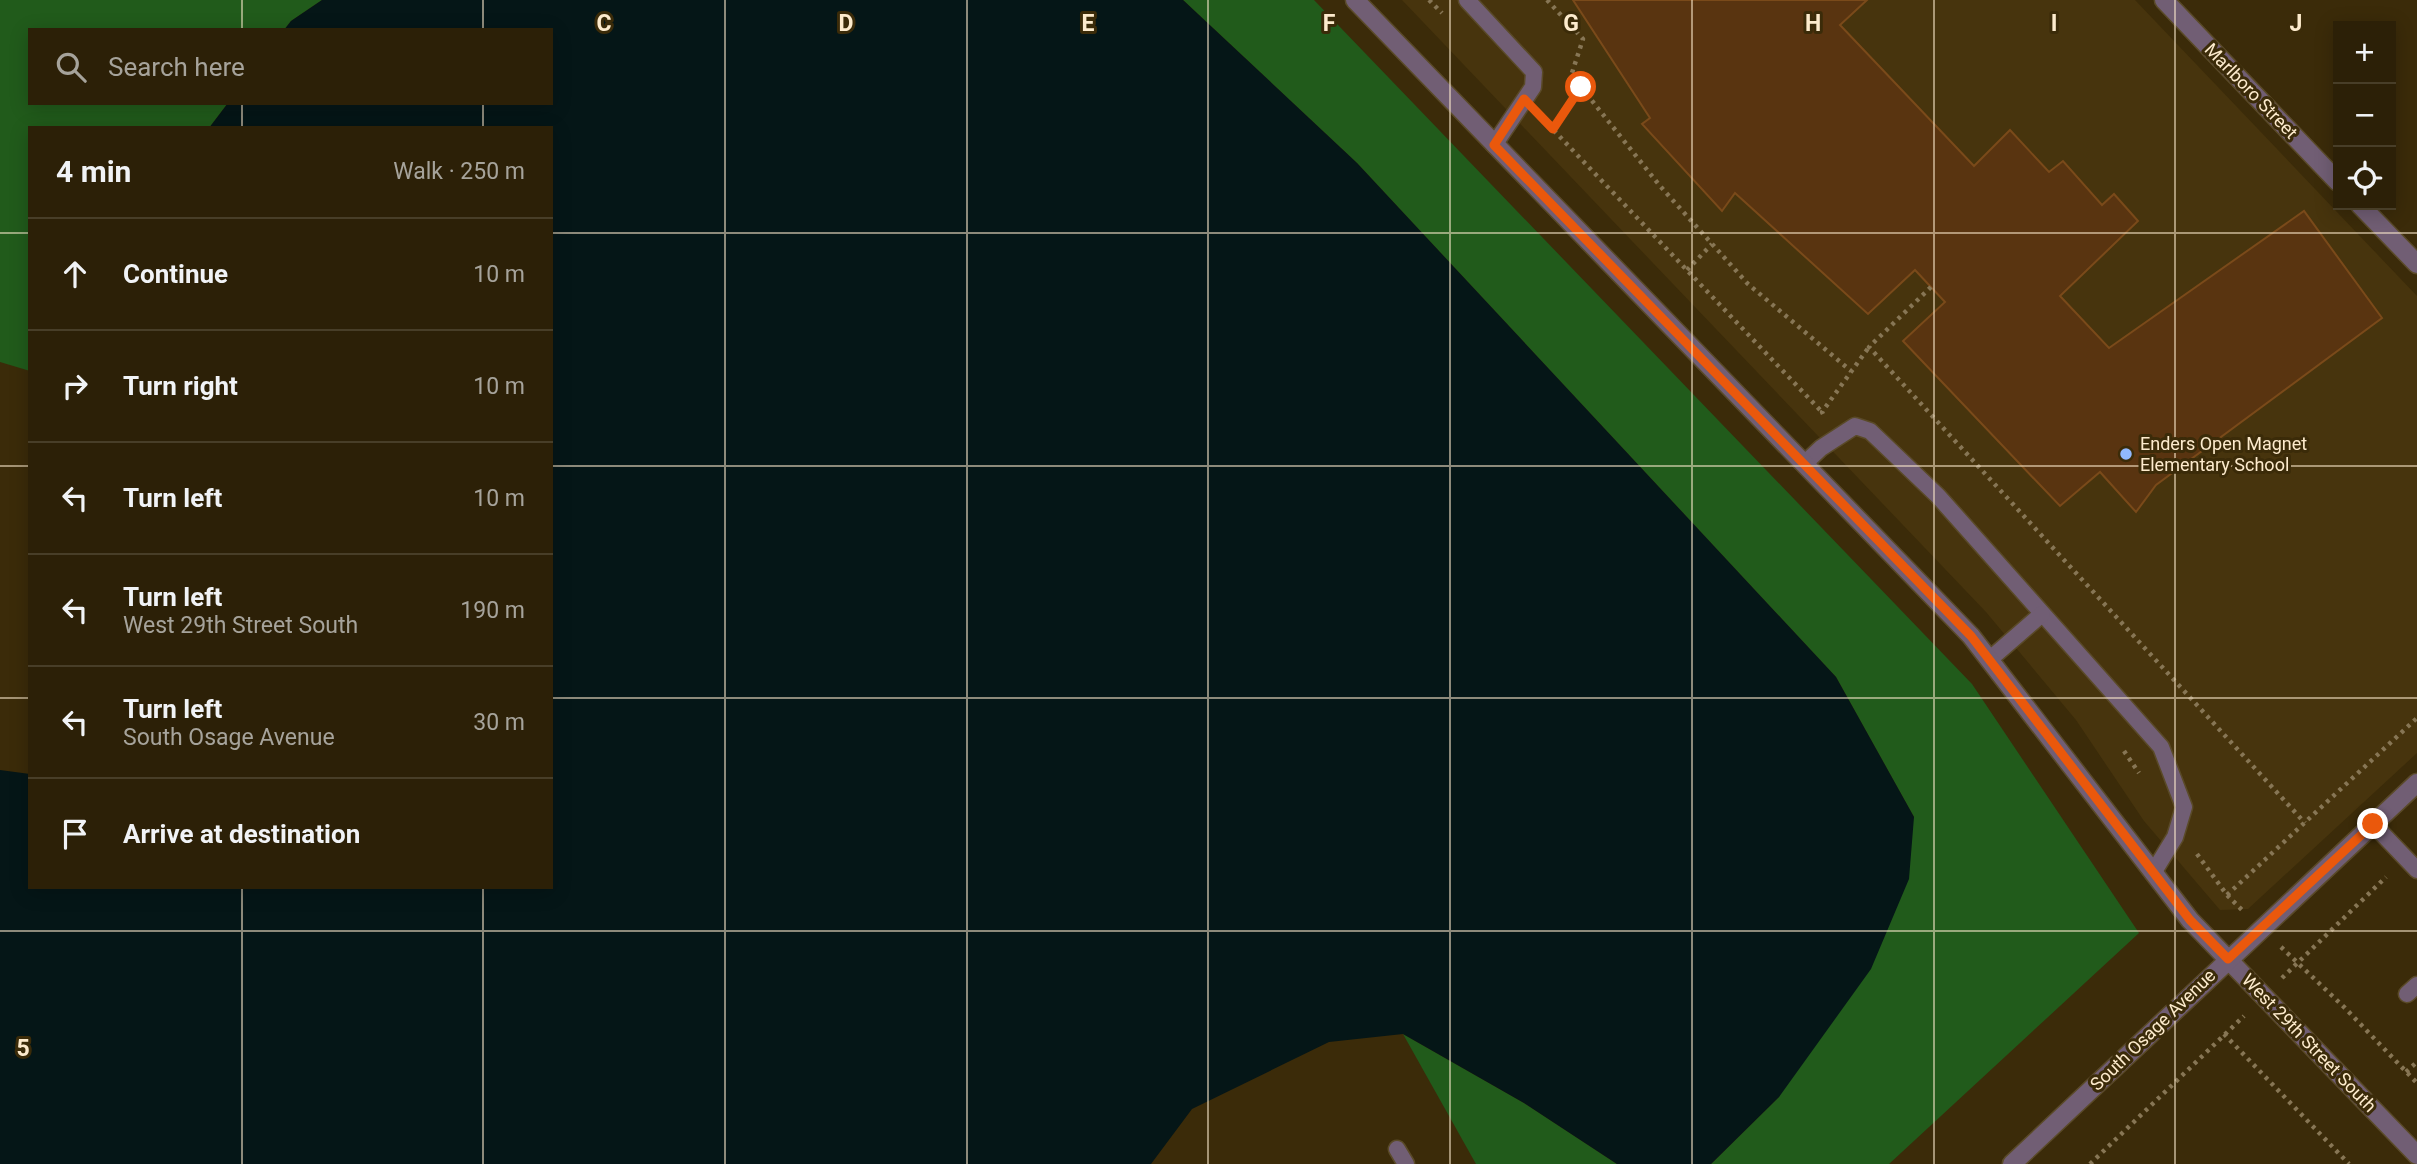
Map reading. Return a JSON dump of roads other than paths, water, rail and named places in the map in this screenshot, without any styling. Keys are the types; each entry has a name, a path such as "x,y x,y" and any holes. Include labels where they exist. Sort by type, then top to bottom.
{"street":[{"name":"West 29th Street South","path":"1355,0 1971,636 2190,920 2417,1155"},
{"name":"Marlboro Street","path":"2164,0 2333,177"},
{"path":"2365,210 2417,264"},
{"name":"South Osage Avenue","path":"2012,1164 2417,783"}],"lane":[{"path":"1467,0 1534,72 1533,87 1494,145"},
{"path":"1804,464 1821,448 1855,426 1870,430 1938,496 2161,747 2184,807 2175,837 2153,873"},
{"path":"1990,660 2042,614"},
{"path":"2373,824 2417,870"},
{"path":"1397,1149 1406,1164"}],"place":[{"name":"Enders Open Magnet Elementary School","path":"2126,454"}]}
